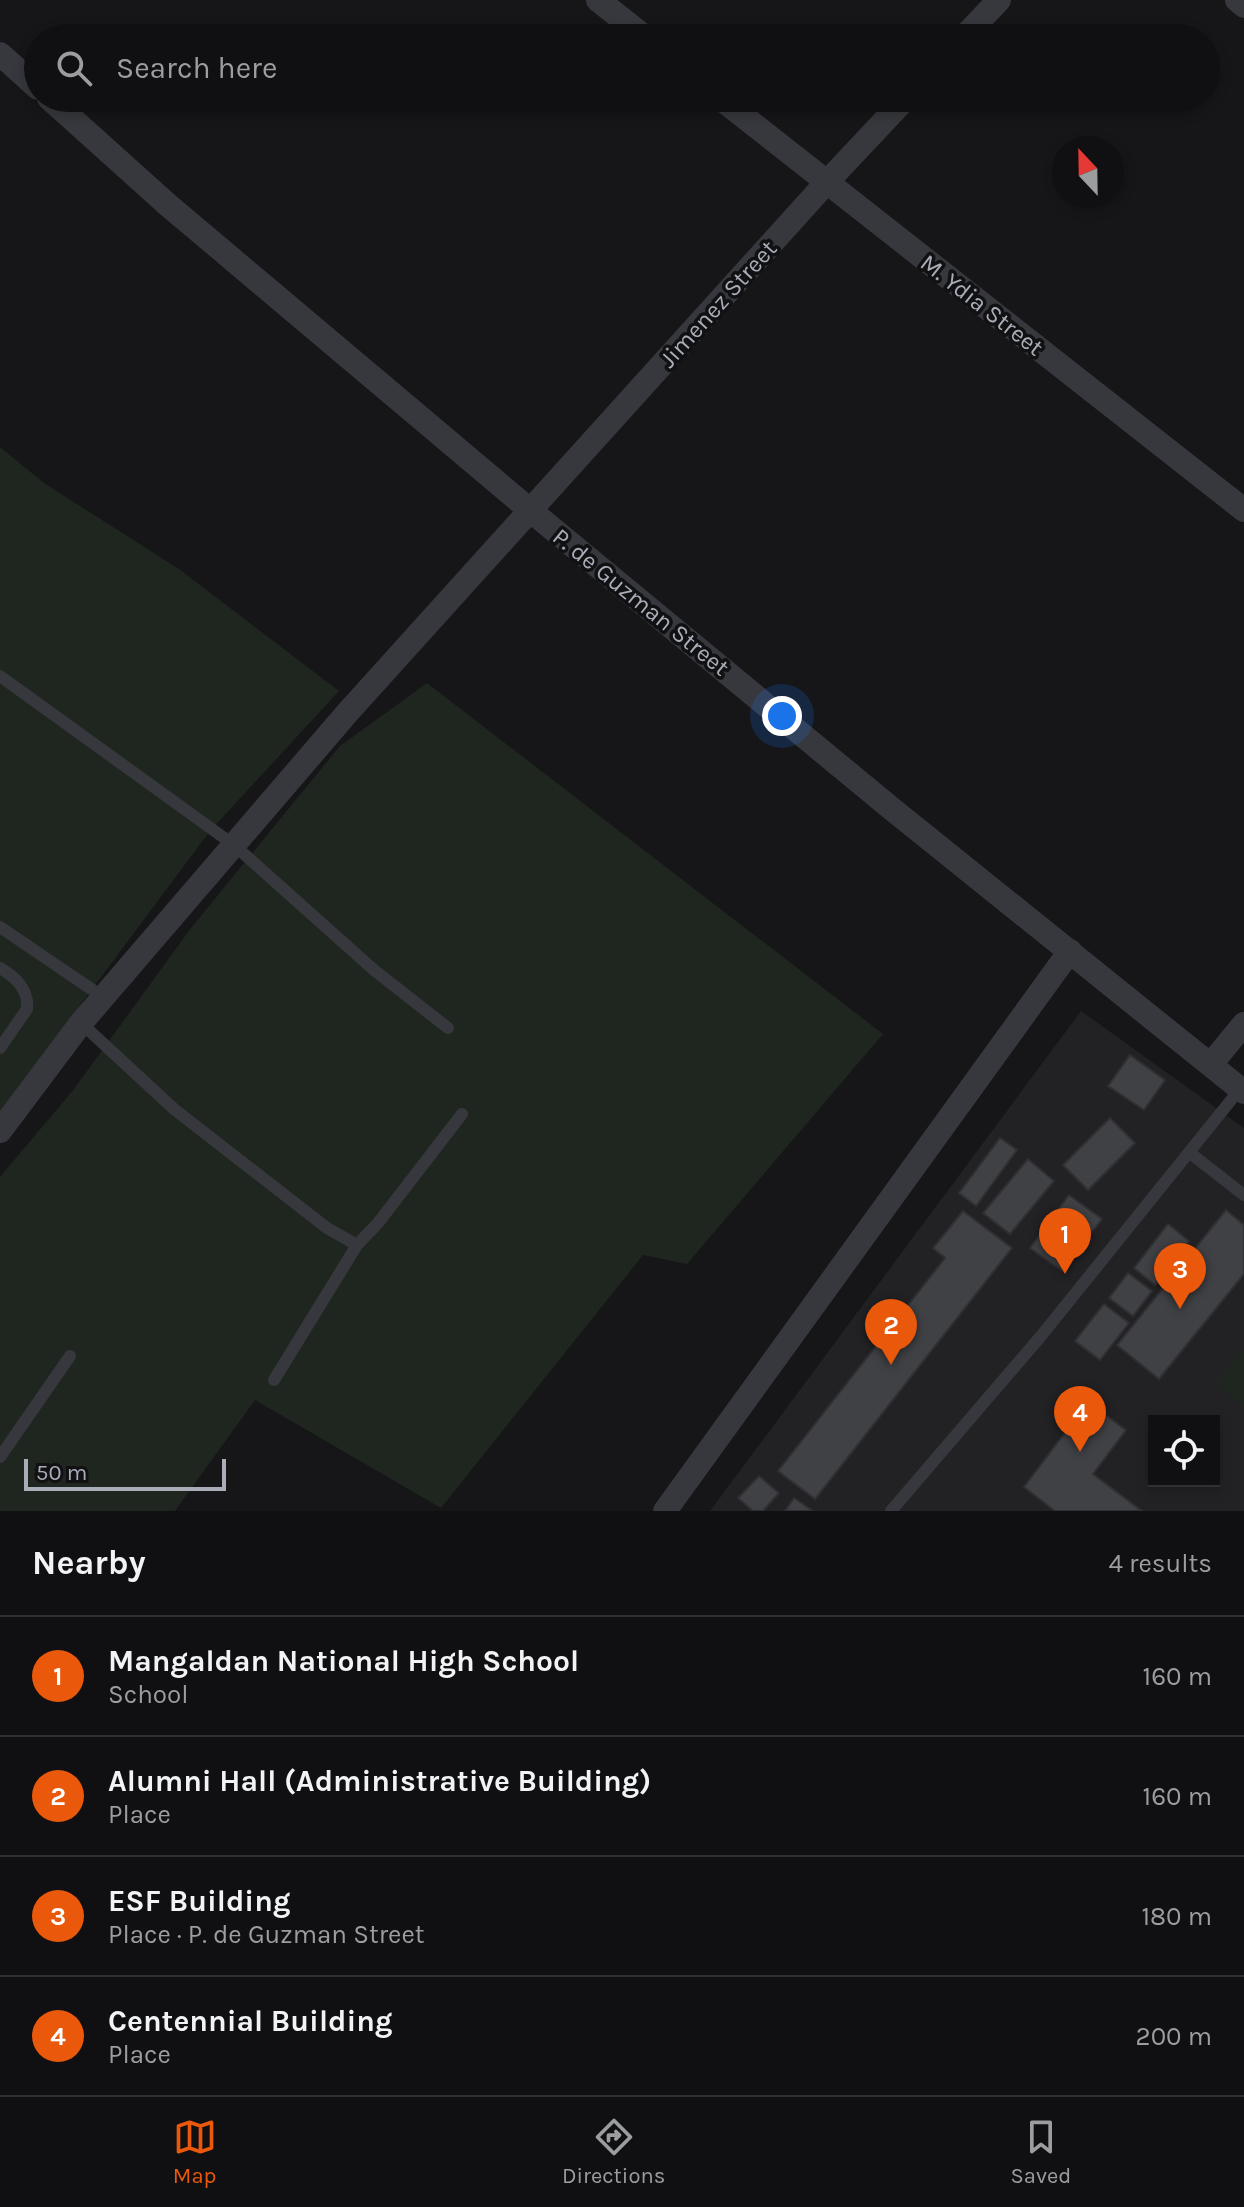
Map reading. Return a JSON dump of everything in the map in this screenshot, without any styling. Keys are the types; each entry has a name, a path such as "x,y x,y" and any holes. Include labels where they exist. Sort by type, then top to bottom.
{"street":[{"path":"598,0 628,24"},
{"path":"976,24 999,0"},
{"path":"1237,0 1244,6"},
{"path":"0,54 24,75"},
{"name":"P. de Guzman Street","path":"65,112 168,205 531,511 892,809 1242,1091"},
{"name":"M. Ydia Street","path":"737,112 1244,510"},
{"name":"Jimenez Street","path":"0,1131 81,1023 348,712 893,112"},
{"path":"665,1511 1070,951"},
{"path":"1211,1064 1244,1024"}],"lane":[{"path":"0,676 234,845 374,970 448,1028"},
{"path":"0,927 103,997"},
{"path":"0,968 20,985 28,1001 27,1009 0,1048"},
{"path":"81,1023 174,1109 327,1228 357,1245"},
{"path":"891,1511 1041,1336 1242,1091"},
{"path":"274,1380 357,1245 378,1223 462,1114"},
{"path":"1190,1153 1244,1195"},
{"path":"0,1457 70,1356"}],"shaded area":[{"path":"0,447 44,483 179,569 339,691 210,831 0,1119"},
{"path":"427,683 883,1034 687,1264 643,1255 441,1508 255,1400 175,1511 0,1511 0,1177 74,1089 191,928 340,746"},
{"path":"1081,1011 1244,1128 1244,1511 710,1511"},
{"path":"1244,1349 1244,1408 1215,1384"}],"building":[{"path":"1130,1055 1165,1080 1144,1110 1108,1086"},
{"path":"1110,1118 1135,1143 1088,1190 1063,1165"},
{"path":"1000,1138 1017,1150 976,1206 959,1193"},
{"path":"1028,1159 1054,1181 1010,1234 983,1213"},
{"path":"1069,1195 1102,1219 1062,1271 1030,1248"},
{"path":"1226,1210 1244,1225 1244,1274 1159,1379 1117,1345"},
{"path":"963,1211 1012,1248 815,1499 778,1471 945,1258 933,1248"},
{"path":"1168,1224 1189,1241 1155,1285 1134,1268"},
{"path":"1128,1273 1152,1291 1133,1316 1109,1298"},
{"path":"1104,1304 1129,1323 1100,1360 1075,1341"},
{"path":"1088,1402 1126,1430 1093,1474 1142,1511 1055,1511 1024,1487"},
{"path":"759,1476 779,1493 763,1511 753,1511 738,1498"},
{"path":"794,1498 813,1511 785,1511"}],"place":[{"name":"Mangaldan National High School","path":"1065,1274"},
{"name":"ESF Building","path":"1180,1309"},
{"name":"Alumni Hall (Administrative Building)","path":"891,1365"},
{"name":"Centennial Building","path":"1080,1452"}]}
